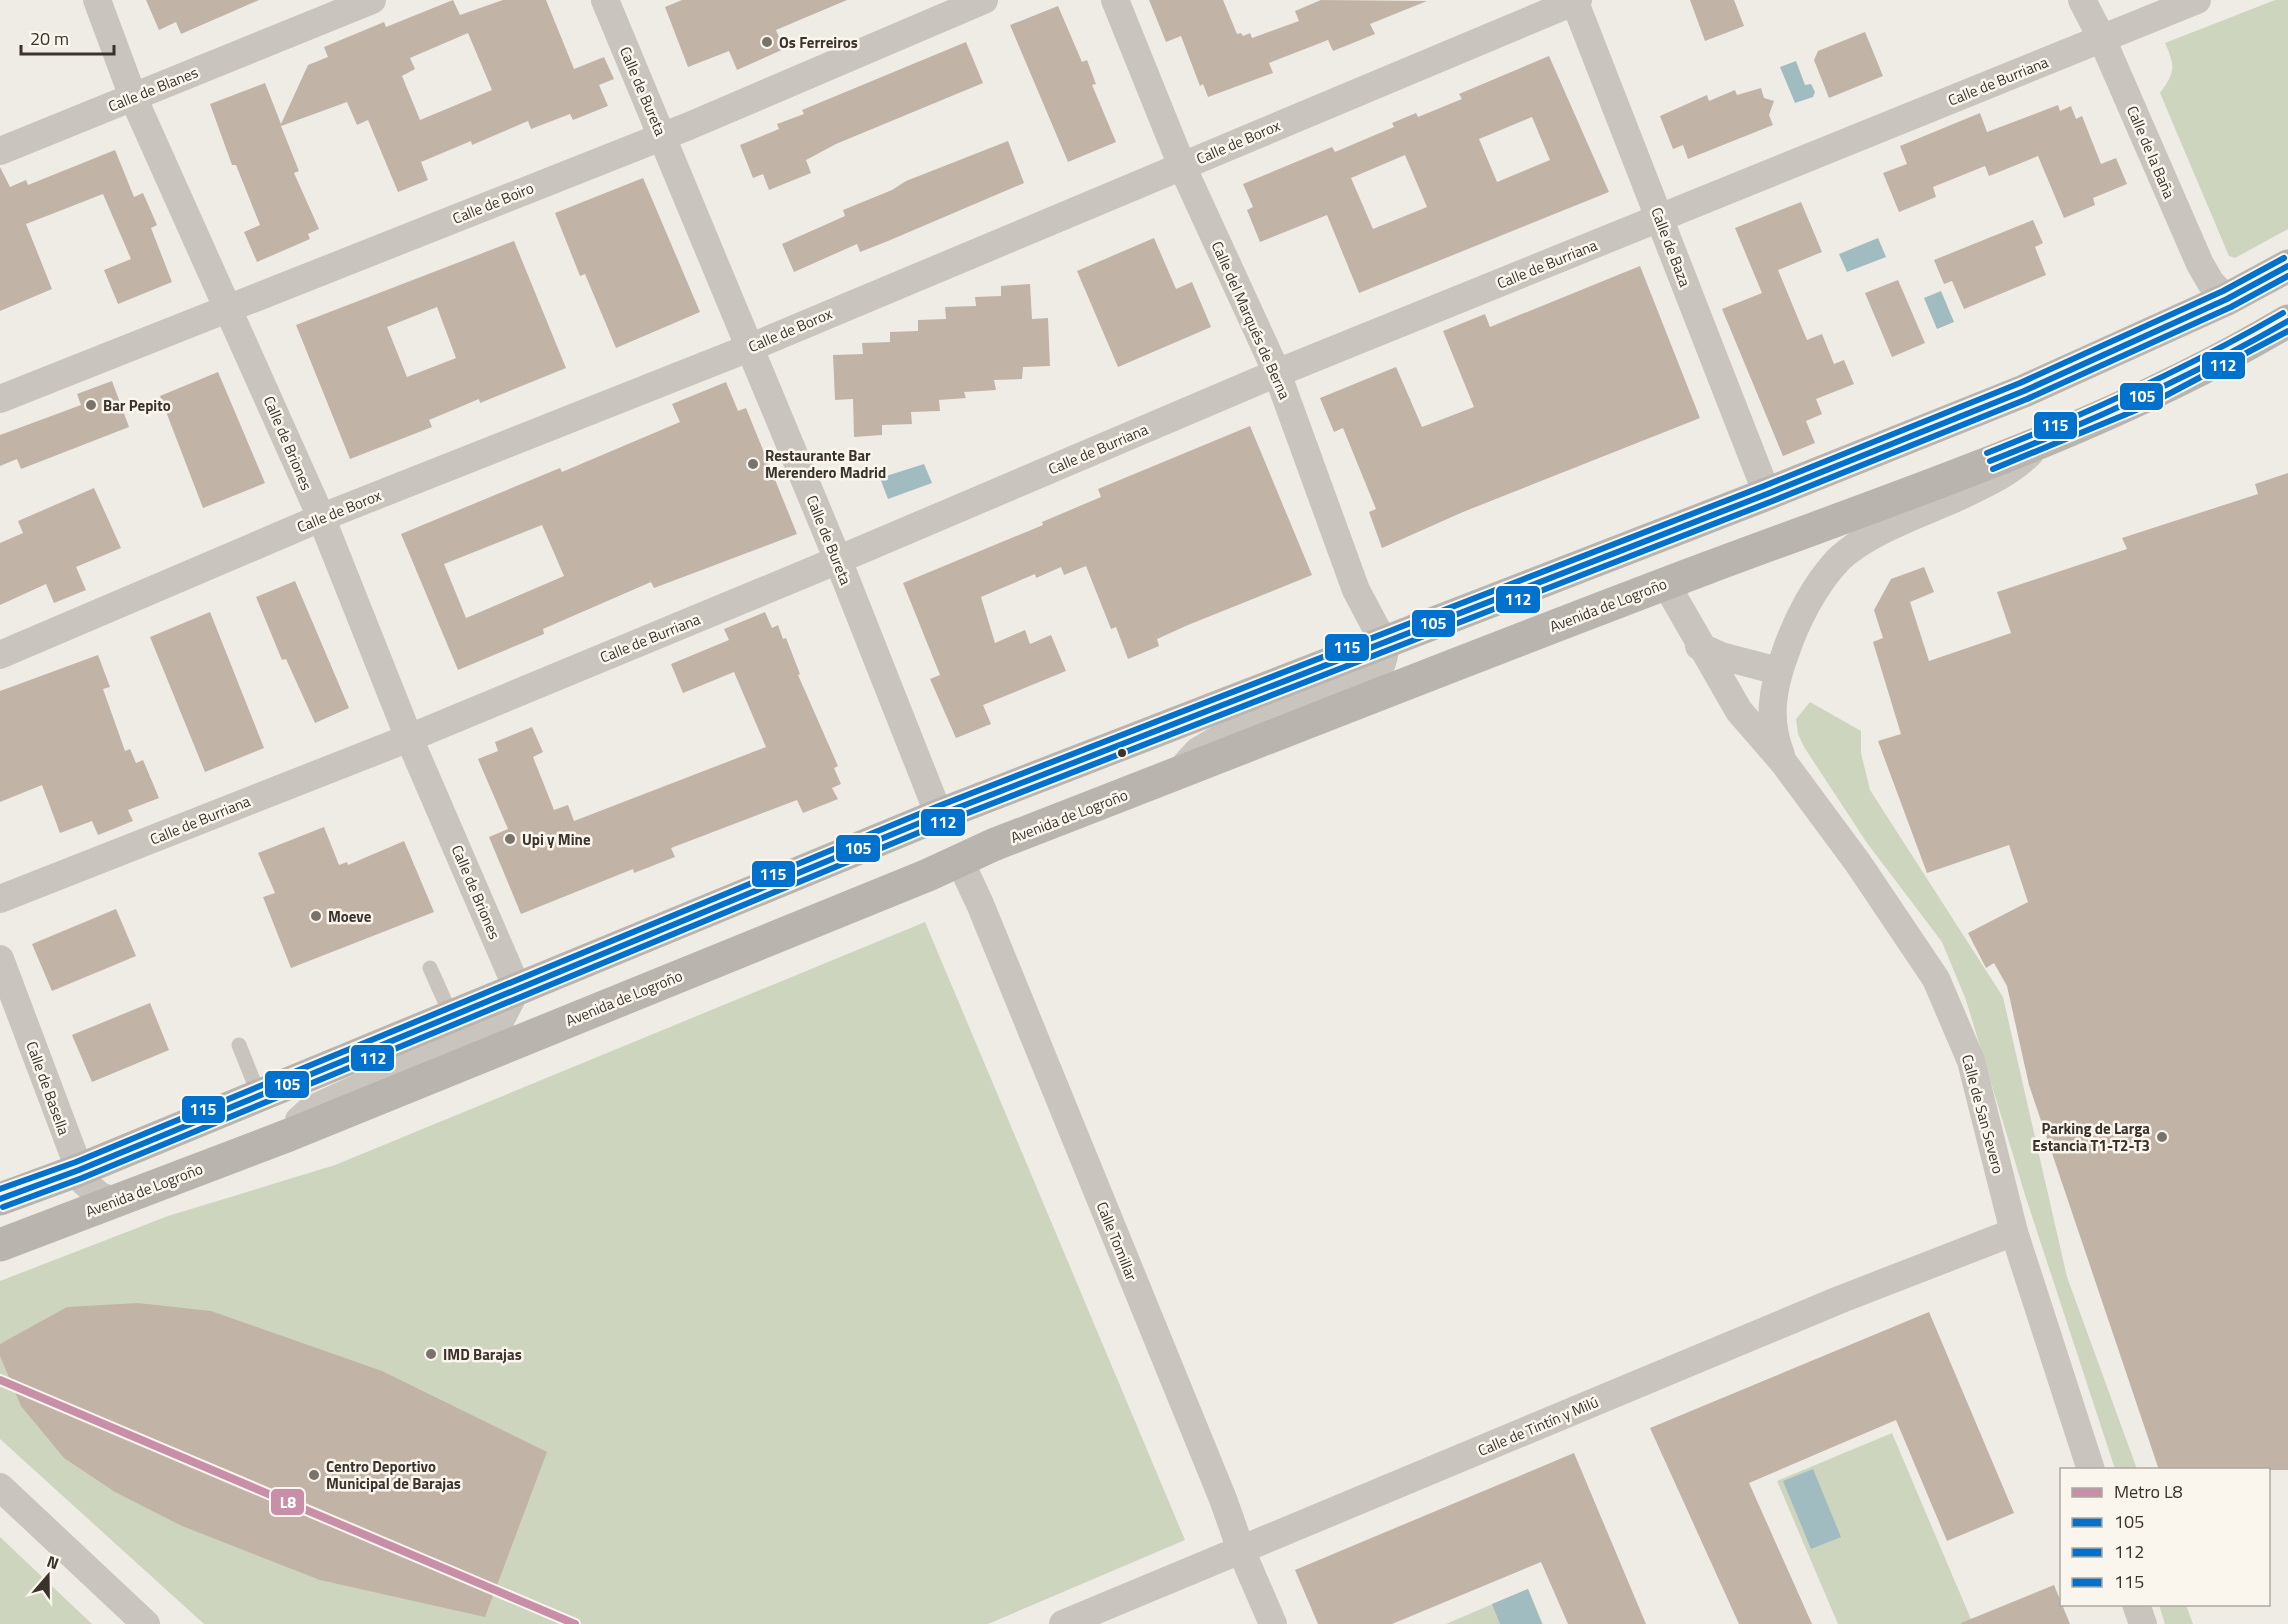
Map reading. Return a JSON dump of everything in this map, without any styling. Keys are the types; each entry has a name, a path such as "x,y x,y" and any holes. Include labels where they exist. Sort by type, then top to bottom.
{"main road":[{"path":"0,1199 79,1170 939,815 1767,494 2024,391 2227,299 2288,266"},
{"name":"Avenida de Logroño","path":"0,1245 289,1135 928,875 959,859 1666,584 2040,442 2148,397 2233,354 2288,321"},
{"path":"1666,584 1661,573 1666,556 1761,517 1769,509 1767,494"},
{"path":"939,815 959,859"}],"street":[{"name":"Calle de Briones","path":"98,0 134,97 321,517 409,738 517,988"},
{"name":"Calle de Blanes","path":"0,151 372,0"},
{"name":"Calle de Bureta","path":"605,0 838,560 939,815"},
{"name":"Calle de Boiro","path":"0,399 662,135 984,0"},
{"name":"Calle del Marqués de Berna","path":"1115,0 1182,166 1277,373 1356,590 1383,641"},
{"name":"Calle de Borox","path":"0,655 321,517 749,348 1575,0"},
{"name":"Calle de Baza","path":"1575,0 1767,494"},
{"name":"Calle de la Baña","path":"2082,0 2103,39 2200,264 2211,283 2227,299"},
{"name":"Calle de Burriana","path":"0,899 409,738 838,560 1277,373 2197,0"},
{"name":"Avenida de Logroño","path":"1778,671 1789,642 1809,603 1840,559 1863,542 1988,483 2016,467 2040,442"},
{"name":"Calle de San Severo","path":"1666,584 1699,646 1739,711 1784,763 1858,863 1936,979 1971,1061 2014,1232 2090,1468"},
{"name":"Avenida de Logroño","path":"1179,773 1197,751 1225,735 1374,670 1382,663 1383,641"},
{"path":"1699,646 1721,656 1778,671"},
{"name":"Calle de San Severo","path":"1778,671 1772,696 1772,723 1784,763"},
{"name":"Calle Tomillar","path":"959,859 980,904 1273,1624"},
{"name":"Calle de Basella","path":"0,959 79,1170 90,1190 115,1201"},
{"path":"289,1135 298,1120 310,1110 489,1029 500,1021 517,988"},
{"name":"Calle de Tintín y Milú","path":"1063,1624 1839,1300 2014,1232"},
{"path":"0,1487 146,1624"},
{"path":"2136,1606 2143,1624"}],"lane":[{"path":"430,968 452,1017"},
{"path":"239,1045 259,1095"}],"green space":[{"path":"2275,0 2288,0 2288,229 2235,258 2229,256 2160,93 2169,80 2172,69 2171,58 2165,43"},
{"path":"1810,702 1861,731 1861,753 1870,790 2003,997 2067,1277 2137,1468 2115,1468 2026,1198 1966,1000 1942,942 1867,843 1804,747 1798,734 1796,719"},
{"name":"IMD Barajas","path":"925,922 1185,1540 988,1624 204,1624 0,1439 0,1281 168,1216 335,1165"},
{"path":"1892,1433 1973,1624 1838,1624 1777,1481"},
{"path":"0,1537 92,1624 0,1624"},
{"path":"1528,1589 1543,1624 1446,1624"},
{"path":"2159,1606 2186,1606 2193,1624 2165,1624"}],"water":[{"path":"1796,61 1805,85 1811,84 1815,92 1813,97 1795,103 1780,67"},
{"path":"1878,238 1886,257 1847,272 1839,254"},
{"path":"1941,291 1954,322 1937,329 1924,298"},
{"path":"924,464 932,483 888,499 880,478"},
{"path":"1813,1469 1841,1537 1811,1549 1783,1481"},
{"path":"1528,1589 1542,1624 1500,1624 1492,1604"}],"building":[{"path":"146,0 259,0 181,34 176,22 159,30"},
{"path":"453,0 460,15 503,0 546,0 574,69 604,57 614,79 599,85 608,106 573,120 570,114 531,129 528,121 472,145 471,141 421,162 428,180 398,192 368,120 357,125 347,102 281,126 299,171 294,173 319,229 308,234 310,239 257,262 244,232 260,225 236,165 232,165 210,104 265,83 281,124 308,65 328,57 324,47 384,22 386,27","holes":["468,33 492,90 420,120 402,76 415,69 410,58"]},
{"path":"682,0 847,0 776,30 784,49 737,70 729,51 688,67 665,7"},
{"path":"1149,0 1223,0 1237,34 1241,33 1243,36 1250,33 1252,38 1299,21 1295,11 1321,0 1427,1 1370,24 1375,34 1333,51 1328,40 1269,63 1273,73 1208,97 1203,84 1200,86 1181,36 1166,42"},
{"path":"1690,0 1734,0 1744,26 1705,41"},
{"path":"1058,6 1082,62 1087,60 1096,84 1092,85 1116,142 1068,162 1010,25"},
{"path":"1865,32 1883,76 1829,98 1814,60 1818,51"},
{"path":"966,42 983,83 836,144 806,160 811,173 769,190 763,174 753,178 740,145 779,129 777,124 804,114 802,110"},
{"path":"1549,56 1609,192 1359,293 1327,215 1260,242 1247,210 1253,207 1243,184 1332,147 1335,152 1394,127 1392,123 1416,113 1418,117 1462,99 1459,94","holes":["1532,117 1550,160 1497,182 1479,139","1405,155 1427,207 1373,229 1351,178"]},
{"path":"1761,88 1764,98 1774,101 1769,115 1773,125 1688,159 1683,145 1673,149 1660,116 1707,95 1709,101 1735,90 1737,95"},
{"path":"2058,105 2060,111 2071,106 2076,119 2082,116 2101,164 2116,158 2127,184 2093,198 2095,205 2064,218 2038,156 1989,176 1985,166 1933,187 1936,197 1899,212 1883,173 1907,164 1900,146 1980,113 1987,132"},
{"path":"1008,141 1024,183 860,252 857,244 794,272 782,244 845,216 843,210 892,190 906,181"},
{"path":"115,150 134,197 143,193 157,225 151,228 172,282 118,304 104,270 131,259 103,194 26,224 52,289 0,311 0,167 10,187 26,180 28,185"},
{"path":"643,178 700,312 616,348 585,274 580,276 555,213"},
{"path":"1801,202 1822,252 1778,270 1807,340 1822,334 1834,364 1844,360 1854,384 1816,399 1822,414 1806,421 1815,443 1783,456 1722,309 1762,293 1735,228"},
{"path":"2033,220 2043,243 2035,247 2046,275 1964,309 1952,281 1944,284 1934,260"},
{"path":"1154,238 1176,289 1192,282 1211,327 1118,367 1077,271"},
{"path":"514,241 566,368 480,403 479,399 429,420 432,427 350,459 296,325","holes":["437,307 456,358 407,377 387,327"]},
{"path":"1640,266 1700,418 1463,512 1382,548 1369,512 1376,509 1343,428 1334,432 1320,398 1396,367 1422,427 1474,407 1443,331 1485,314 1490,327"},
{"path":"1898,280 1925,343 1892,357 1865,293"},
{"path":"1030,284 1032,319 1048,318 1050,366 1023,367 1022,379 994,380 996,390 964,392 966,398 939,400 940,411 911,412 912,424 882,425 882,435 854,437 853,399 835,400 833,355 863,354 862,343 890,342 890,332 918,331 918,320 946,319 945,307 976,306 975,297 1001,296 1001,286"},
{"path":"218,372 265,483 203,508 160,396"},
{"path":"112,381 129,427 21,469 17,459 0,466 0,435 81,405 77,394"},
{"path":"726,382 738,411 746,408 797,534 654,588 651,582 543,629 544,634 458,670 401,534 560,468 562,472 680,422 672,404","holes":["542,525 564,576 466,618 444,564"]},
{"path":"1250,426 1312,575 1157,639 1159,646 1128,659 1116,627 1111,629 1086,566 1064,575 1061,567 1036,578 1035,574 981,597 995,643 1025,630 1030,644 1051,635 1066,671 983,705 991,724 956,738 930,679 940,675 903,583 1043,525 1042,522 1101,497 1098,489"},
{"name":"Parking de Larga Estancia T1-T2-T3","path":"2288,473 2288,1470 2158,1468 2029,1085 2007,986 1994,963 1986,968 1968,933 2028,902 2009,845 1927,873 1878,741 1901,734 1873,642 1883,638 1874,610 1891,579 1924,567 1934,592 1910,602 1929,661 2011,633 1997,592 2127,549 2122,538 2258,494 2255,484"},
{"path":"94,488 121,548 76,567 86,590 54,603 46,584 0,605 0,543 23,533 18,521"},
{"path":"295,581 349,708 315,723 286,659 282,660 256,597"},
{"path":"210,612 264,748 205,772 150,637"},
{"path":"765,612 772,628 778,625 783,639 786,638 800,674 798,675 838,766 834,768 841,784 832,788 838,799 803,813 797,800 671,848 675,857 634,873 633,869 521,914 489,837 508,829 478,759 498,751 495,742 532,727 543,752 533,757 554,810 568,805 574,821 766,747 734,672 683,693 671,664 729,640 724,629"},
{"path":"98,655 110,687 103,689 125,751 130,749 136,763 143,760 159,798 128,810 133,821 98,835 92,821 60,833 42,785 0,802 0,691"},
{"path":"324,827 339,865 347,862 348,865 404,841 434,912 291,968 263,897 275,893 258,853"},
{"path":"116,909 136,956 52,991 32,944"},
{"path":"150,1003 169,1050 92,1082 72,1035"},
{"name":"Centro Deportivo Municipal de Barajas","path":"138,1303 211,1311 382,1371 547,1452 485,1617 320,1580 182,1526 115,1492 64,1458 21,1406 0,1356 0,1344 67,1307"},
{"path":"1929,1312 2014,1513 1947,1541 1896,1420 1749,1483 1812,1624 1739,1624 1650,1428"},
{"path":"1574,1453 1646,1624 1568,1624 1541,1562 1392,1624 1318,1624 1295,1570"},
{"path":"2054,1585 2060,1606 2063,1606 2070,1624 1961,1624"}],"metro line":[{"name":"L8","path":"0,1380 575,1624"}],"transit line":[{"name":"115","path":"0,1189 76,1162 936,807 1764,486 2020,383 2223,291 2284,258"},
{"name":"105","path":"0,1199 79,1170 939,815 1767,494 2024,391 2227,299 2288,266"},
{"name":"112","path":"3,1207 82,1178 942,823 1770,502 2027,399 2231,307 2288,276"},
{"name":"115","path":"1987,453 2138,389 2283,313"},
{"name":"105","path":"1990,461 2142,397 2288,321"},
{"name":"112","path":"1993,469 2146,406 2288,331"}],"place":[{"name":"Os Ferreiros","path":"767,42"},
{"name":"Bar Pepito","path":"91,405"},
{"name":"Restaurante Bar Merendero Madrid","path":"753,464"},
{"name":"Upi y Mine","path":"510,839"},
{"name":"Moeve","path":"316,916"},
{"name":"Parking de Larga Estancia T1-T2-T3","path":"2162,1137"},
{"name":"IMD Barajas","path":"431,1354"},
{"name":"Centro Deportivo Municipal de Barajas","path":"314,1475"}]}
